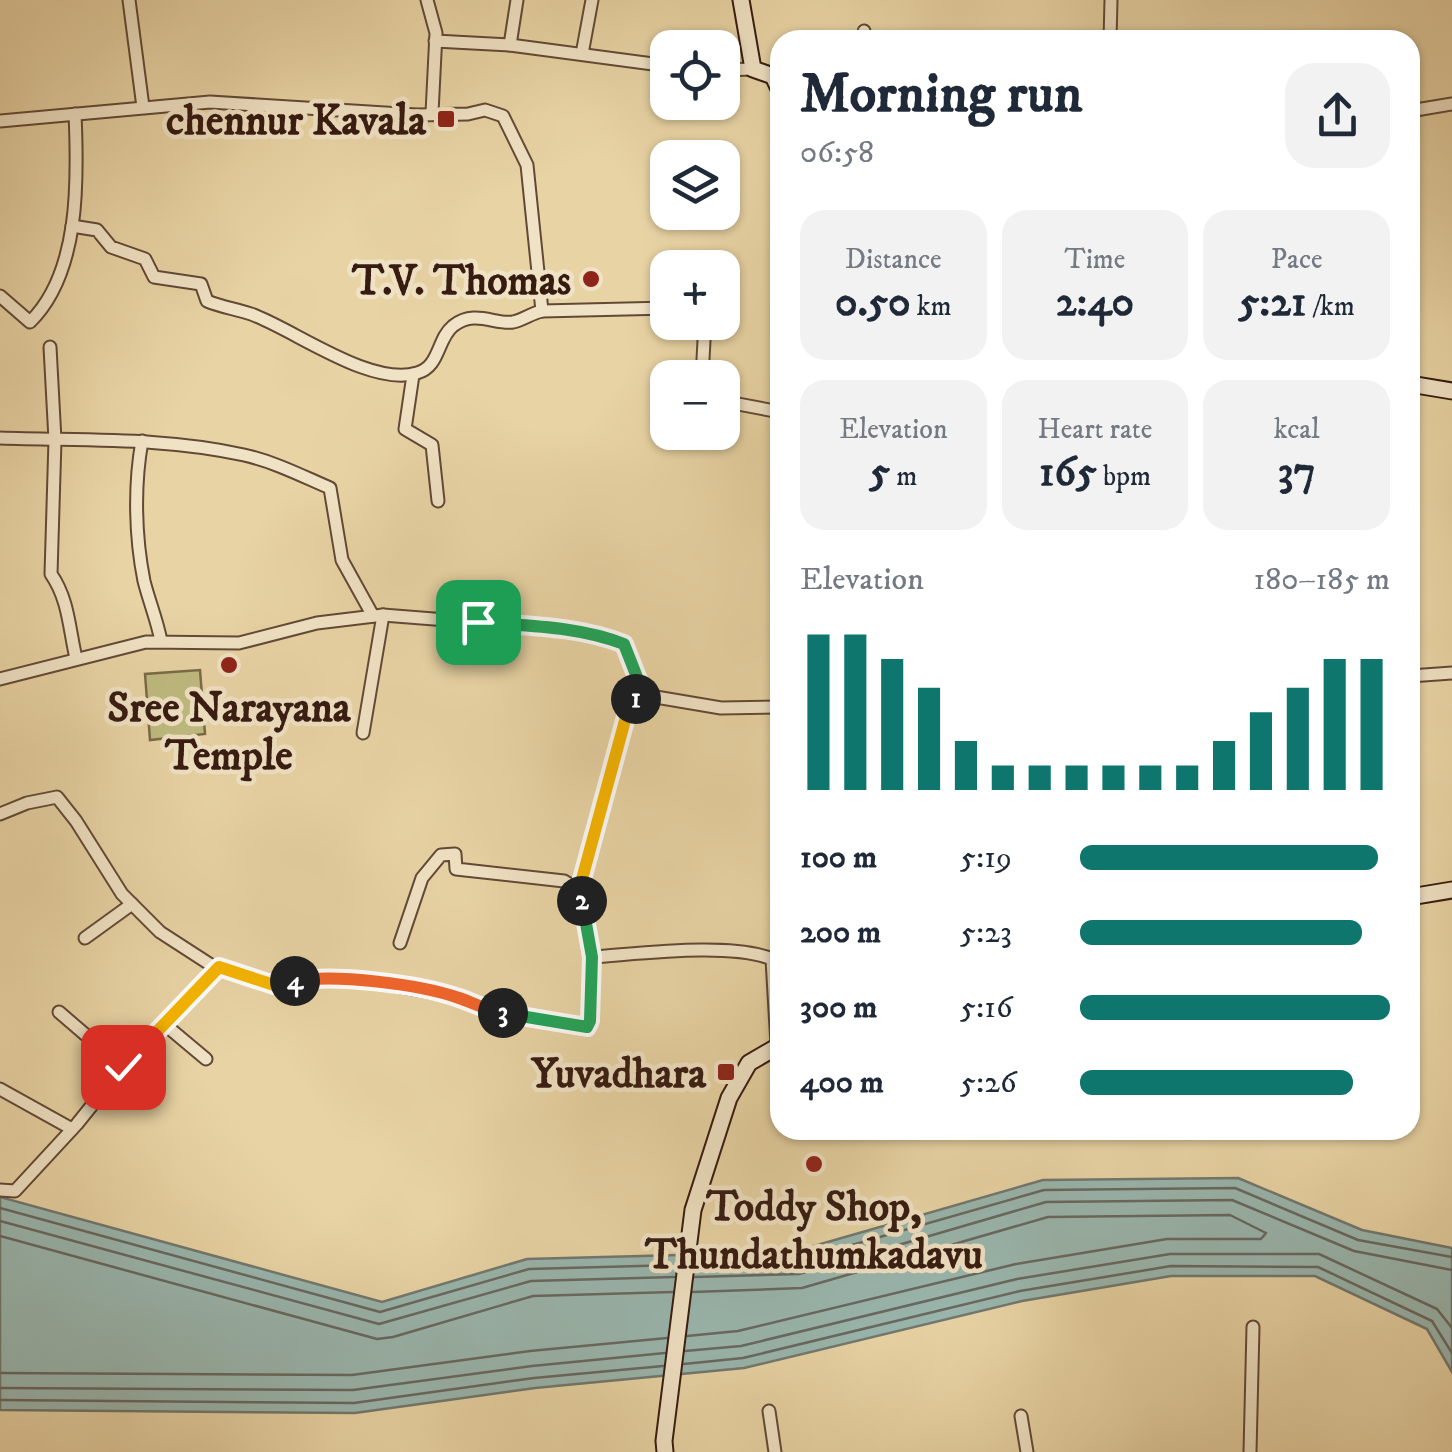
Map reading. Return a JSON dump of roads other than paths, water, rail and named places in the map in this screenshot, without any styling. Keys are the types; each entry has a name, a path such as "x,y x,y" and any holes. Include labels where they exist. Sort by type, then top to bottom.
{"main road":[{"path":"741,0 753,69 770,75"},
{"path":"1420,386 1452,391"},
{"path":"1420,895 1452,890"},
{"path":"665,1446 693,1210 729,1098 749,1063 770,1050"}],"street":[{"path":"129,0 143,107"},
{"path":"427,0 435,42 432,114"},
{"path":"510,45 517,0"},
{"path":"582,54 592,0"},
{"path":"1110,0 1110,30"},
{"path":"435,42 510,45 650,63"},
{"path":"740,69 753,69"},
{"path":"0,121 210,102 387,114 468,114 485,110 503,116 527,164 542,311"},
{"path":"1420,109 1452,104"},
{"path":"0,296 30,322 48,304 77,204 75,114"},
{"path":"72,226 97,230 111,246 145,260 154,277 201,284 206,301 252,315 356,364 413,375 438,355 452,327 468,319 511,322 542,311 650,308"},
{"path":"50,347 55,440 51,574 69,612 76,658"},
{"path":"413,375 405,429 432,445 438,501"},
{"path":"740,405 770,410"},
{"path":"0,438 142,441 246,456 330,488 342,560 378,615 363,734"},
{"path":"142,441 137,468 141,556 161,641"},
{"path":"0,679 161,641 239,642 316,623 378,615 572,630 602,636 624,644 644,695"},
{"path":"1420,676 1452,674"},
{"path":"0,814 56,797 132,904 160,932 219,967 274,985 311,978 358,979 457,997 486,1010 587,1027 592,957 579,890 630,702 644,695 721,708 770,707"},
{"path":"400,943 422,878 441,855 454,854 456,869 564,881 579,890"},
{"path":"85,938 132,904"},
{"path":"592,957 684,952 758,953 770,958"},
{"path":"0,1190 14,1191 123,1067 219,967"},
{"path":"59,1012 123,1067"},
{"path":"164,1023 206,1059"},
{"path":"0,1089 72,1129"},
{"path":"1250,1452 1253,1327"},
{"path":"769,1411 775,1452"},
{"path":"1021,1416 1027,1452"}],"water":[{"path":"1238,1178 1362,1230 1452,1248 1452,1372 1427,1329 1315,1276 1171,1276 1022,1301 744,1368 535,1388 355,1413 0,1410 0,1197 382,1302 527,1259 793,1252 1043,1180"}],"place":[{"name":"chennur Kavala","path":"446,119"},
{"name":"T.V. Thomas","path":"591,279"},
{"name":"Sree Narayana Temple","path":"229,665"},
{"name":"Yuvadhara","path":"726,1072"},
{"name":"Toddy Shop, Thundathumkadavu","path":"814,1164"}]}
